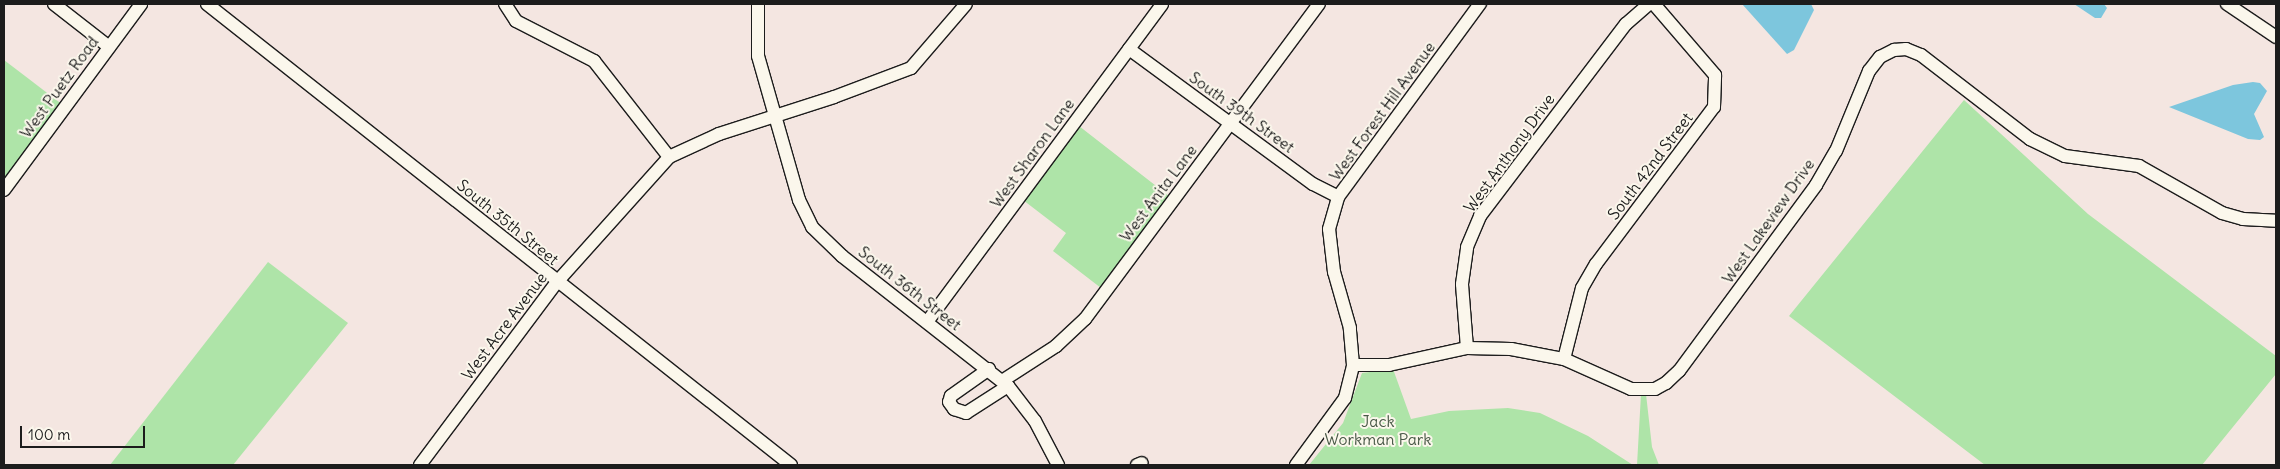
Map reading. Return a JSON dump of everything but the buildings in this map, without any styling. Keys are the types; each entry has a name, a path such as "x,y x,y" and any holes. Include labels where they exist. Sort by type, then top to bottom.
{"street":[{"path":"54,4 109,47"},
{"name":"West Puetz Road","path":"4,190 141,4"},
{"name":"South 35th Street","path":"207,4 791,465"},
{"path":"505,4 516,21 594,61 669,157"},
{"path":"758,4 758,56 773,116"},
{"name":"West Acre Avenue","path":"420,465 557,282 669,157 696,142 911,68 966,4"},
{"name":"West Sharon Lane","path":"928,322 1162,4"},
{"name":"West Anita Lane","path":"989,369 951,396 950,402 954,409 966,413 1076,330 1319,4"},
{"name":"West Forest Hill Avenue","path":"1296,465 1345,398 1353,365 1350,328 1334,272 1329,229 1338,197 1480,4"},
{"name":"West Anthony Drive","path":"1467,348 1462,284 1467,248 1480,216 1626,24 1649,4"},
{"name":"South 42nd Street","path":"1564,359 1582,288 1596,264 1714,108 1717,93 1715,75 1654,4"},
{"path":"2230,5 2276,38"},
{"name":"South 39th Street","path":"1128,49 1313,184 1338,197"},
{"name":"West Lakeview Drive","path":"1564,359 1631,389 1642,390 1666,383 1685,363 1816,185 1836,151 1869,71 1880,57 1894,50 1906,49 1921,55 2030,139 2056,152 2086,161 2139,166 2222,214 2243,219 2276,221"},
{"name":"South 36th Street","path":"773,116 799,200 812,227 842,256 989,369 1005,384 1035,420 1058,465"},
{"path":"1353,365 1389,365 1467,348 1511,349 1564,359"}],"green space":[{"path":"4,60 63,105 4,185"},
{"path":"1964,100 2088,214 2276,356 2276,374 2202,465 1985,465 1789,316"},
{"path":"1079,126 1169,196 1101,288 1053,251 1066,233 1023,200"},
{"path":"268,262 348,323 233,465 110,465"},
{"name":"Jack Workman Park","path":"1393,369 1411,419 1449,411 1508,408 1540,413 1588,436 1633,465 1309,465 1343,423 1362,373"},
{"path":"1641,394 1646,394 1652,447 1659,465 1637,465"}],"water":[{"path":"1742,4 1811,4 1814,10 1794,50 1787,54"},
{"path":"2074,4 2104,4 2107,8 2101,18 2095,18"},
{"path":"2253,82 2260,83 2267,91 2254,114 2264,137 2260,140 2248,139 2169,107 2233,85"}]}
